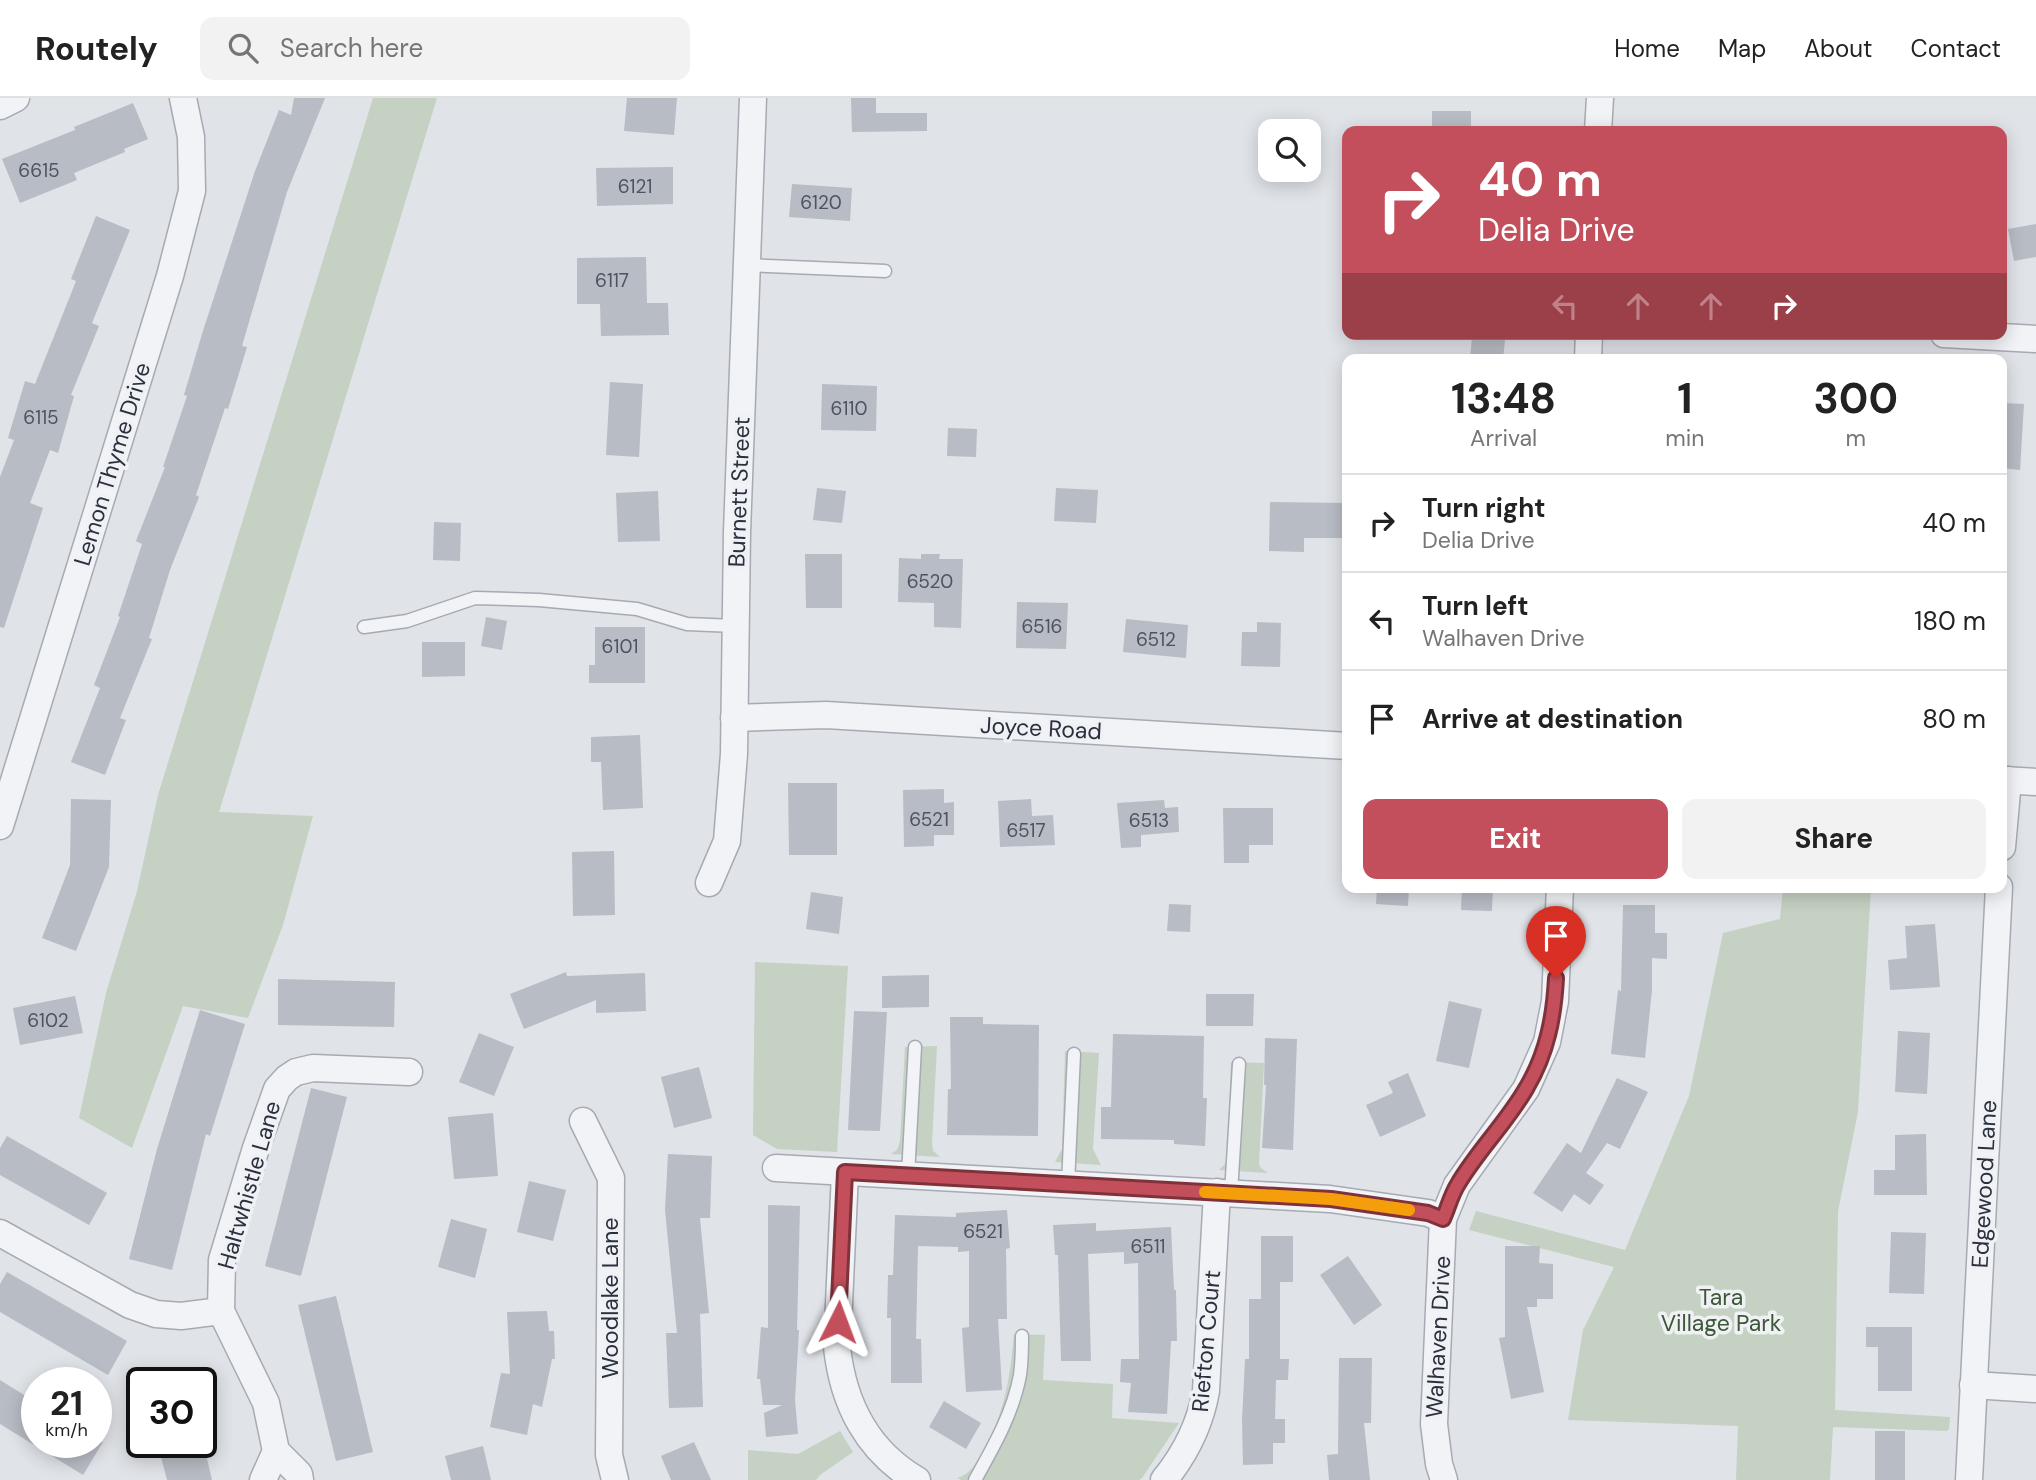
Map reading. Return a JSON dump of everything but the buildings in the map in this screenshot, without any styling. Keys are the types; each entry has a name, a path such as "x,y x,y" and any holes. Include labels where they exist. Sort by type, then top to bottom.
{"street":[{"path":"0,106 16,98"},
{"name":"Lemon Thyme Drive","path":"0,826 170,276 192,191 191,137 183,98"},
{"name":"Burnett Street","path":"709,883 727,841 734,754 753,98"},
{"path":"1598,126 1600,98"},
{"path":"2007,337 2036,338"},
{"name":"Joyce Road","path":"734,719 826,715 1342,746"},
{"path":"2007,780 2036,782"},
{"name":"Walhaven Drive","path":"1444,1480 1438,1464 1434,1424 1443,1219 1457,1185 1526,1089 1547,1042 1555,1000 1560,893"},
{"name":"Edgewood Lane","path":"1969,1480 1999,893"},
{"name":"Haltwhistle Lane","path":"276,1451 266,1403 221,1311 222,1260 276,1088 296,1072 313,1068 410,1072"},
{"name":"Woodlake Lane","path":"583,1121 611,1178 609,1455 615,1480"},
{"path":"776,1168 1331,1199 1428,1213 1443,1219"},
{"path":"845,1172 837,1347 840,1374 847,1397 863,1430 887,1458 916,1480"},
{"name":"Riefton Court","path":"1164,1480 1187,1448 1203,1408 1224,1193"},
{"path":"0,1233 130,1305 156,1314 181,1316 221,1311"},
{"path":"1973,1385 2036,1389"},
{"path":"263,1480 276,1451 299,1474 300,1480"}],"lane":[{"path":"747,265 885,271"},
{"path":"364,627 407,621 475,598 539,600 626,608 687,624 736,626"},
{"path":"908,1175 915,1046"},
{"path":"1068,1184 1074,1054"},
{"path":"1224,1193 1239,1064"},
{"path":"975,1480 1009,1413 1020,1374 1023,1336"}],"green space":[{"path":"373,98 437,98 219,812 313,816 283,925 248,1018 183,1006 132,1148 79,1118 106,993 137,891 158,795"},
{"name":"Tara Village Park","path":"1782,893 1871,893 1858,1112 1838,1211 1835,1410 1950,1417 1947,1431 1833,1427 1830,1480 1736,1480 1738,1426 1568,1420 1583,1330 1614,1267 1469,1230 1476,1211 1625,1250 1689,1096 1723,933 1780,919"},
{"path":"755,962 848,966 837,1152 777,1149 753,1135"},
{"path":"937,1046 932,1143 933,1151 940,1157 891,1154 897,1150 900,1141 905,1047"},
{"path":"1065,1051 1099,1053 1093,1149 1101,1165 1055,1162 1062,1149"},
{"path":"1231,1062 1264,1063 1259,1164 1268,1173 1219,1170 1225,1164 1227,1156"},
{"path":"1014,1334 1045,1335 1043,1380 1113,1384 1112,1418 1179,1423 1142,1478 957,1478 970,1471 997,1423 1008,1380"},
{"path":"840,1431 853,1452 816,1480 748,1480 748,1450 798,1454"}],"slow traffic":[{"path":"1205,1192 1331,1199 1409,1210"}],"route":[{"path":"838,1322 845,1172 1331,1199 1428,1213 1443,1219 1457,1185 1526,1089 1537,1068 1547,1042 1556,978"}]}
